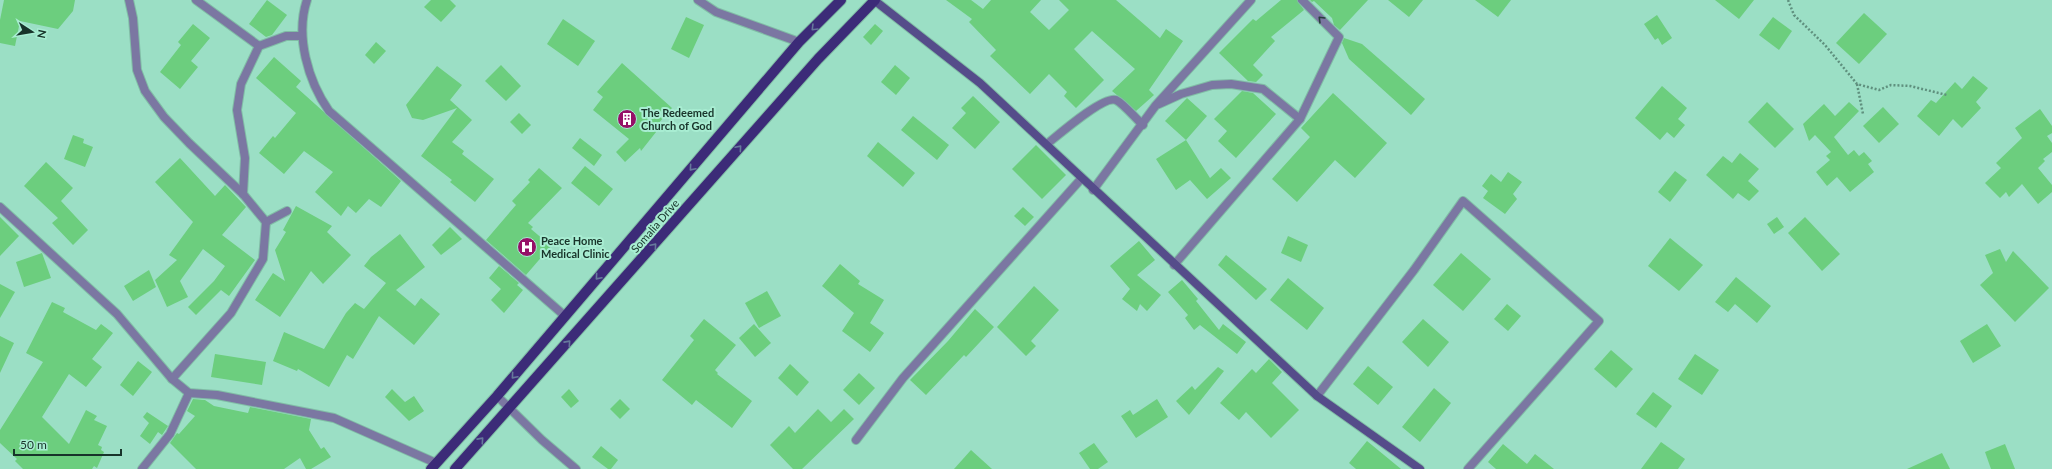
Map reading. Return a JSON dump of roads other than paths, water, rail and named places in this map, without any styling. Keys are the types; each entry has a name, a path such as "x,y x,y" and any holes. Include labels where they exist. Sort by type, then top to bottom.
{"main road":[{"name":"Somalia Drive","path":"434,466 497,396 799,42 841,0"},
{"name":"Somalia Drive","path":"455,469 818,59 874,0"}],"street":[{"path":"129,0 136,42 137,70 145,91 164,117 243,194 266,222 263,259 231,313 172,379"},
{"path":"196,0 259,46"},
{"path":"307,0 304,8 302,36 309,70 318,94 329,111 565,316"},
{"path":"698,0 716,12 799,42"},
{"path":"874,0 980,83 1047,144 1081,179 1317,396 1420,469"},
{"path":"1093,190 1143,125 1156,105 1251,0"},
{"path":"1174,264 1300,119 1340,37 1302,0"},
{"path":"243,194 245,158 237,110 241,84 259,46 286,36 302,36"},
{"path":"1156,105 1182,94 1212,85 1231,84 1262,89 1300,119"},
{"path":"1047,144 1088,112 1108,100 1115,100 1143,125"},
{"path":"856,440 903,378 1081,179"},
{"path":"1317,396 1414,270 1463,201 1599,321 1468,469"},
{"path":"0,207 117,314 172,379 189,393 217,395 334,418 434,466"},
{"path":"266,222 287,211"},
{"path":"142,469 170,434 189,393"},
{"path":"497,396 542,440 576,469"}],"place":[{"name":"The Redeemed Church of God","path":"627,119"},
{"name":"Peace Home Medical Clinic","path":"527,247"}]}
